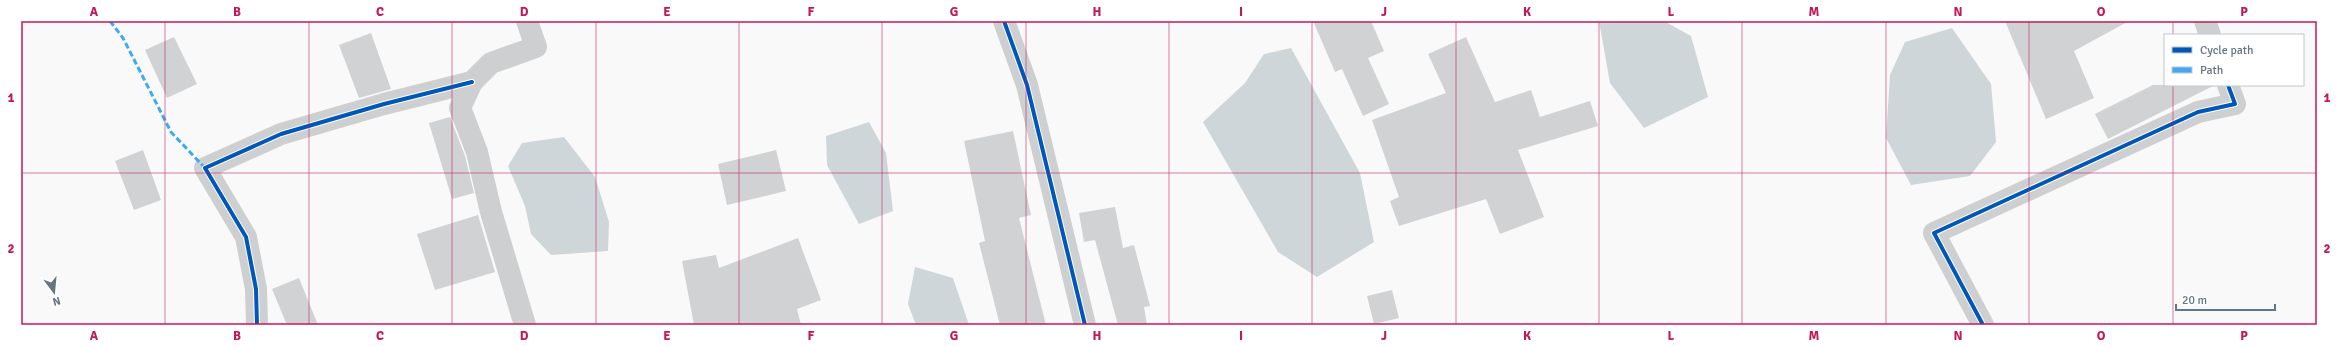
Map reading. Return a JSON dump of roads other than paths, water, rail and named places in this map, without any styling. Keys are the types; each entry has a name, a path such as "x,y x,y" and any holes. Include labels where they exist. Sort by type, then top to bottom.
{"street":[{"path":"525,325 491,212 477,152 460,108 472,82 491,63 536,47 527,21"},
{"path":"1004,21 1027,85 1085,325"},
{"path":"2205,21 2210,34"},
{"path":"258,325 256,289 246,237 205,168 281,134 384,104 472,82"},
{"path":"1983,325 1934,233 2198,112 2235,104 2228,86"}]}
